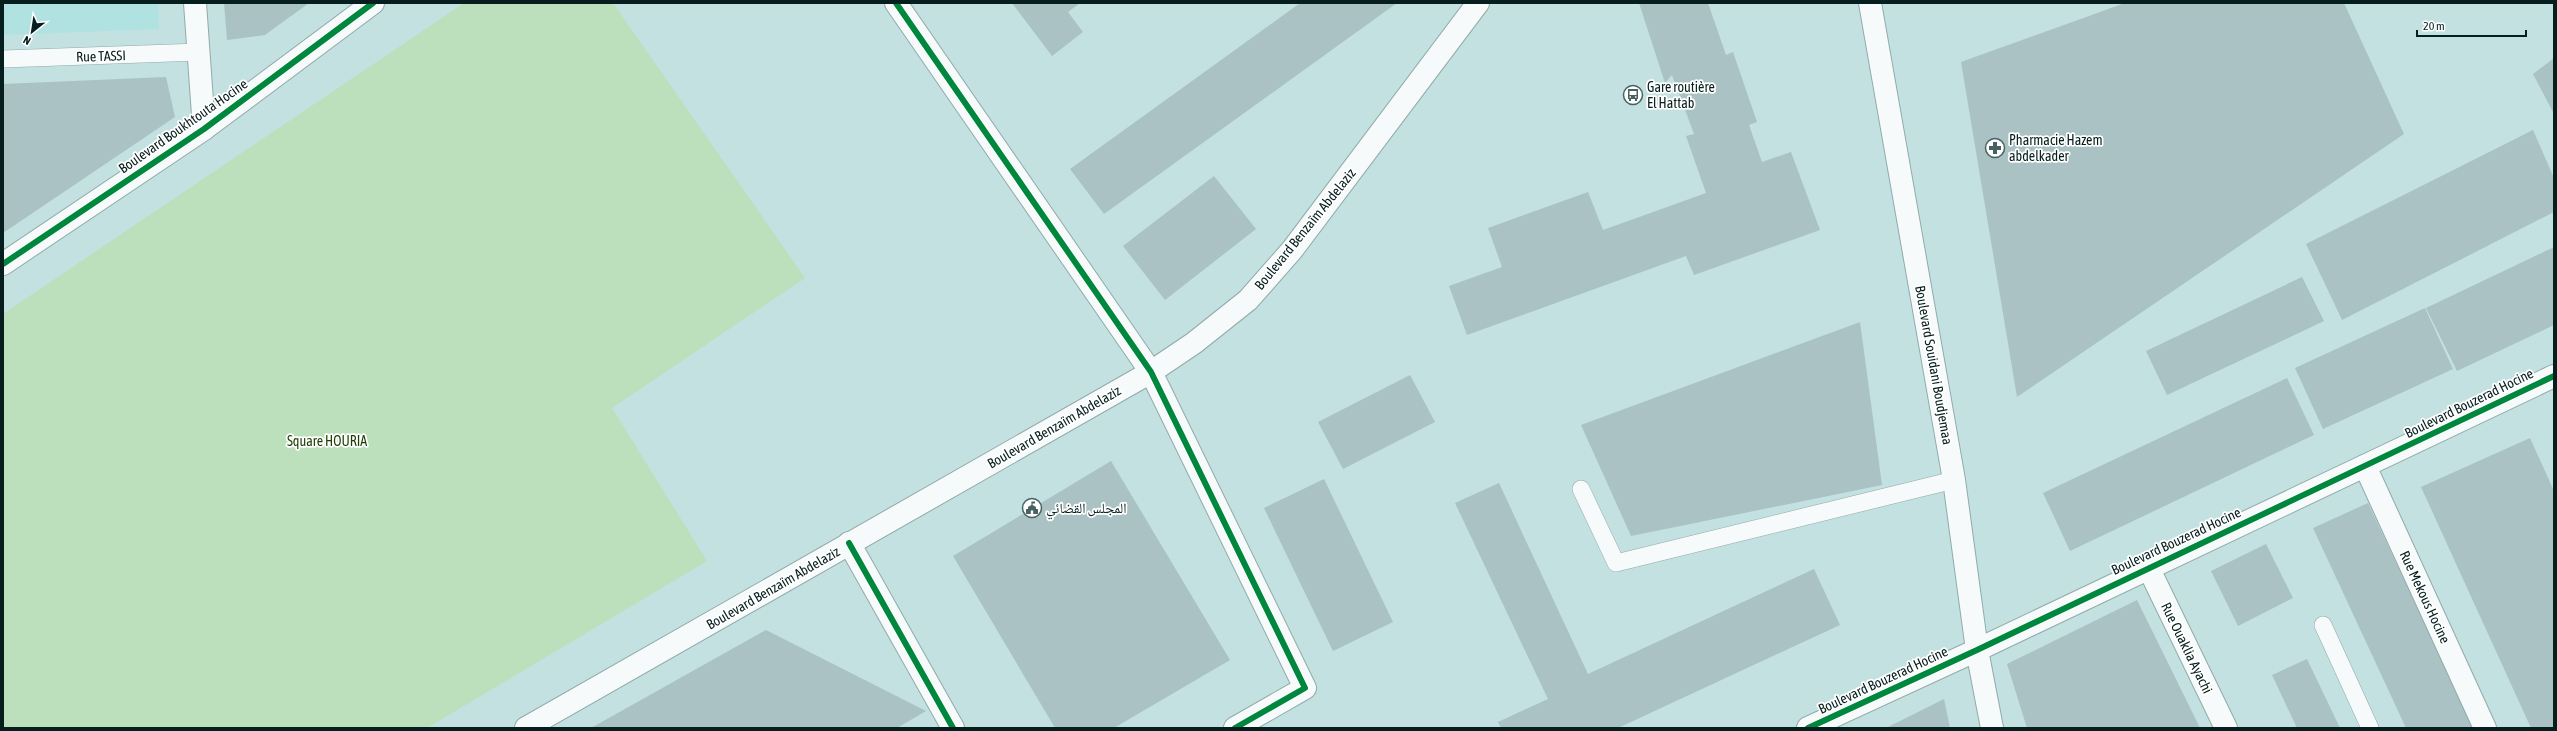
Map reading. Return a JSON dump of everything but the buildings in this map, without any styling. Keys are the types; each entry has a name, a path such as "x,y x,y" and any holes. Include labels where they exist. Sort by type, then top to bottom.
{"street":[{"path":"196,3 204,129"},
{"name":"Boulevard Boukhtouta Hocine","path":"3,264 204,129 374,3"},
{"path":"896,3 1151,372 1305,688 1235,728"},
{"name":"Boulevard Benzaïm Abdelaziz","path":"526,728 728,615 849,543 1151,372 1194,343 1248,300 1297,244 1478,3"},
{"name":"Boulevard Souidani Boudjemaa","path":"1870,3 1954,480 1977,650 1992,728"},
{"name":"Boulevard Bouzerad Hocine","path":"1808,728 1977,650 2148,567 2554,376"},
{"name":"Rue Mekous Hocine","path":"2365,466 2485,728"},
{"path":"849,543 948,726"},
{"name":"Rue Ouaklia Ayachi","path":"2148,567 2226,728"}],"lane":[{"name":"Rue TASSI","path":"3,59 199,52"},
{"path":"1581,489 1616,563 1954,480"},
{"path":"2323,625 2370,728"}],"shaded area":[{"path":"3,3 158,3 159,29 3,35"}],"green space":[{"name":"Square HOURIA","path":"464,3 613,3 805,278 612,408 707,561 427,728 3,728 3,314"}],"cycle path":[{"path":"3,264 204,129 373,3"},
{"path":"896,3 1151,372 1305,688 1235,728"},
{"path":"1808,728 1977,650 2554,376"},
{"path":"849,543 953,728"}],"place":[{"name":"Gare routière El Hattab","path":"1633,95"},
{"name":"Pharmacie Hazem abdelkader","path":"1995,148"},
{"name":"المجلس القضائي","path":"1032,508"}]}
